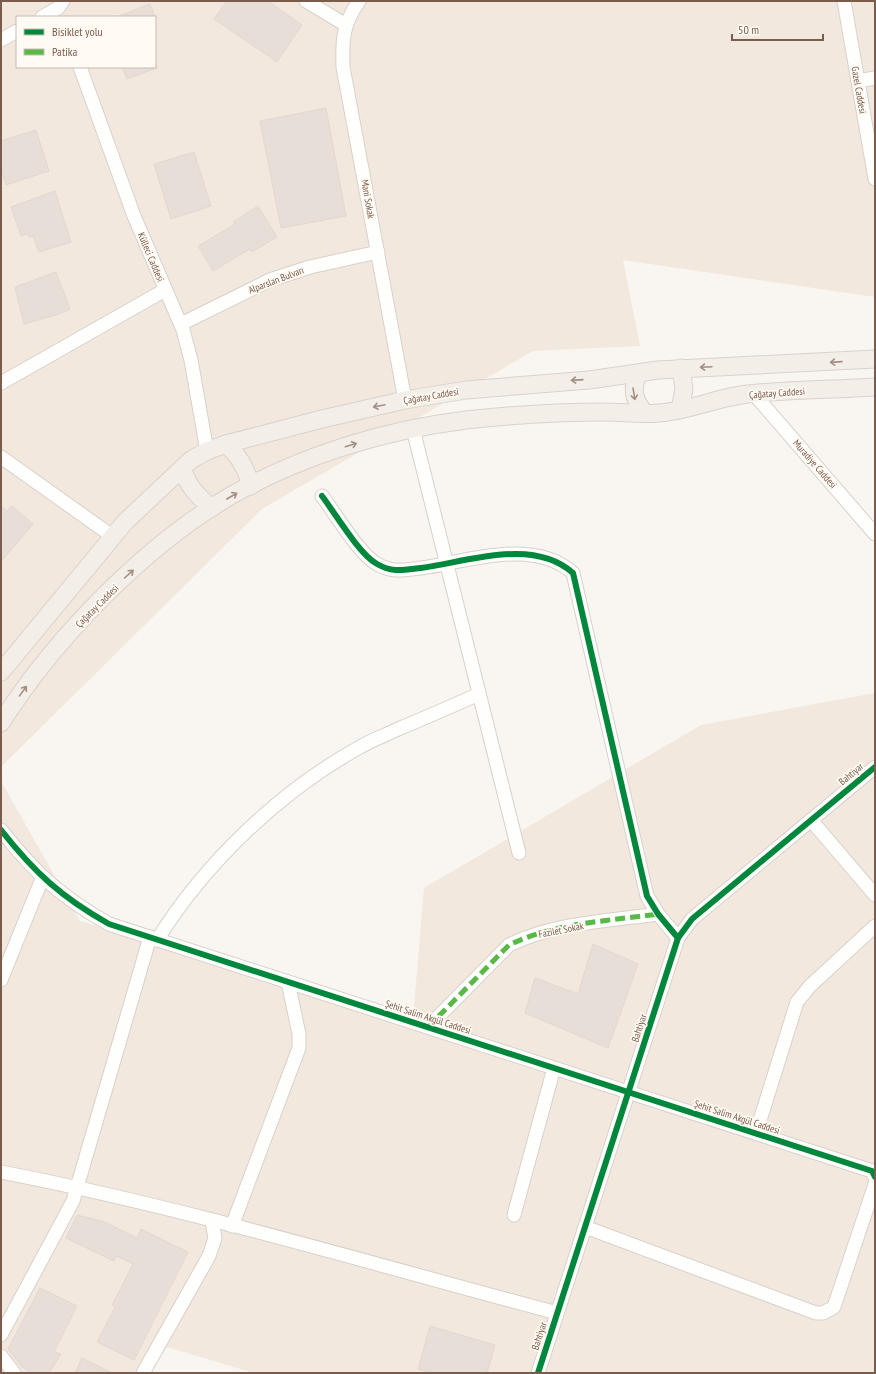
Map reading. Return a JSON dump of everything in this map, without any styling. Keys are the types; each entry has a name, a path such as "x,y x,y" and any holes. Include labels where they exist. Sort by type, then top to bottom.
{"main road":[{"name":"Çağatay Caddesi","path":"1,672 112,536 141,505 182,468 207,451 226,444 276,430 405,400 488,388 589,380 640,372 681,368 875,359"},
{"path":"680,410 684,389 681,368"},
{"path":"640,372 634,385 633,395 635,401 645,413"},
{"name":"Çağatay Caddesi","path":"1,723 39,669 82,619 154,551 212,508 250,486 308,460 339,449 413,429 467,420 545,414 606,412 663,413 680,410 719,399 754,394 875,387"},
{"path":"226,444 241,461 250,486"},
{"path":"182,468 191,488 212,508"}],"street":[{"path":"306,1 346,25"},
{"name":"Mani Sokak","path":"359,1 346,25 342,46 343,67 405,400"},
{"name":"Gazel Caddesi","path":"844,1 875,179"},
{"path":"44,16 60,7"},
{"path":"1,40 16,32"},
{"name":"Külleci Caddesi","path":"80,68 134,216 181,324 191,360 207,451"},
{"path":"858,81 875,78"},
{"name":"Alparslan Bulvarı","path":"181,324 270,280 310,267 378,252"},
{"path":"1,383 166,290"},
{"name":"Muradiye Caddesi","path":"754,394 875,534"},
{"path":"413,429 519,853"},
{"path":"1,457 112,536"},
{"path":"322,496 361,548 376,563 392,571 447,564 492,555 512,554 553,560 565,566 573,573 647,896 658,914 678,938"},
{"path":"1,1335 73,1202 153,938 207,873 260,818 306,781 360,746 479,694"},
{"name":"Bahtiyar","path":"538,1373 678,938 692,919 875,767"},
{"path":"811,820 875,895"},
{"name":"Şehit Salim Akgül Caddesi","path":"1,830 18,853 42,879 80,908 109,924 874,1170"},
{"name":"Şehit Salim Akgül Caddesi","path":"1,842 18,853"},
{"path":"1,980 42,879"},
{"name":"Fazilet Sokak","path":"428,1027 509,945 524,938 549,930 658,914"},
{"path":"756,1133 797,1002 810,986 875,926"},
{"path":"232,1226 299,1048 299,1034 288,982"},
{"path":"514,1215 554,1068"},
{"path":"1,1172 77,1188 232,1226 557,1313"},
{"path":"585,1227 809,1310 823,1313 834,1307 875,1184"},
{"path":"143,1373 209,1256 215,1238 212,1221"},
{"path":"1,1356 14,1373"}],"shaded area":[{"path":"1,1 875,1 875,297 623,260 640,346 533,351 262,509 1,767"},
{"path":"875,693 875,1373 254,1373 167,1347 148,1373 1,1373 1,781 80,921 413,1019 424,888 701,725"}],"building":[{"path":"227,1 268,1 302,25 277,62 214,19"},
{"path":"150,4 155,16 118,16"},
{"path":"157,67 157,68 127,79 122,68"},
{"path":"326,108 346,216 281,228 260,121"},
{"path":"36,130 49,171 6,185 1,169 1,141"},
{"path":"194,152 211,206 171,219 154,164"},
{"path":"55,191 71,242 39,252 33,236 29,237 27,234 21,236 11,207"},
{"path":"258,206 277,237 252,252 250,249 213,271 198,246 235,224 233,222"},
{"path":"56,272 70,309 59,314 24,324 15,287"},
{"path":"1,506 7,511 12,506 33,524 1,562"},
{"path":"593,944 638,964 608,1048 525,1013 535,978 578,994"},
{"path":"77,1215 102,1221 137,1238 141,1229 188,1252 134,1360 97,1342 115,1307 112,1305 133,1264 116,1256 114,1261 66,1238"},
{"path":"40,1288 77,1306 54,1352 61,1354 49,1373 32,1373 22,1367 8,1349"},
{"path":"430,1326 495,1345 487,1373 432,1373 418,1369"},
{"path":"82,1358 112,1373 75,1373"}],"marked path":[{"path":"428,1027 509,945 526,938 563,927 658,914"}],"cycle path":[{"path":"322,496 363,552 377,564 388,569 398,570 421,568 479,557 519,554 539,556 557,562 573,573 647,896 658,914 678,938"},
{"path":"538,1373 678,938 692,919 875,767"},
{"path":"1,830 37,872 63,894 109,924 872,1171 875,1177"}]}
